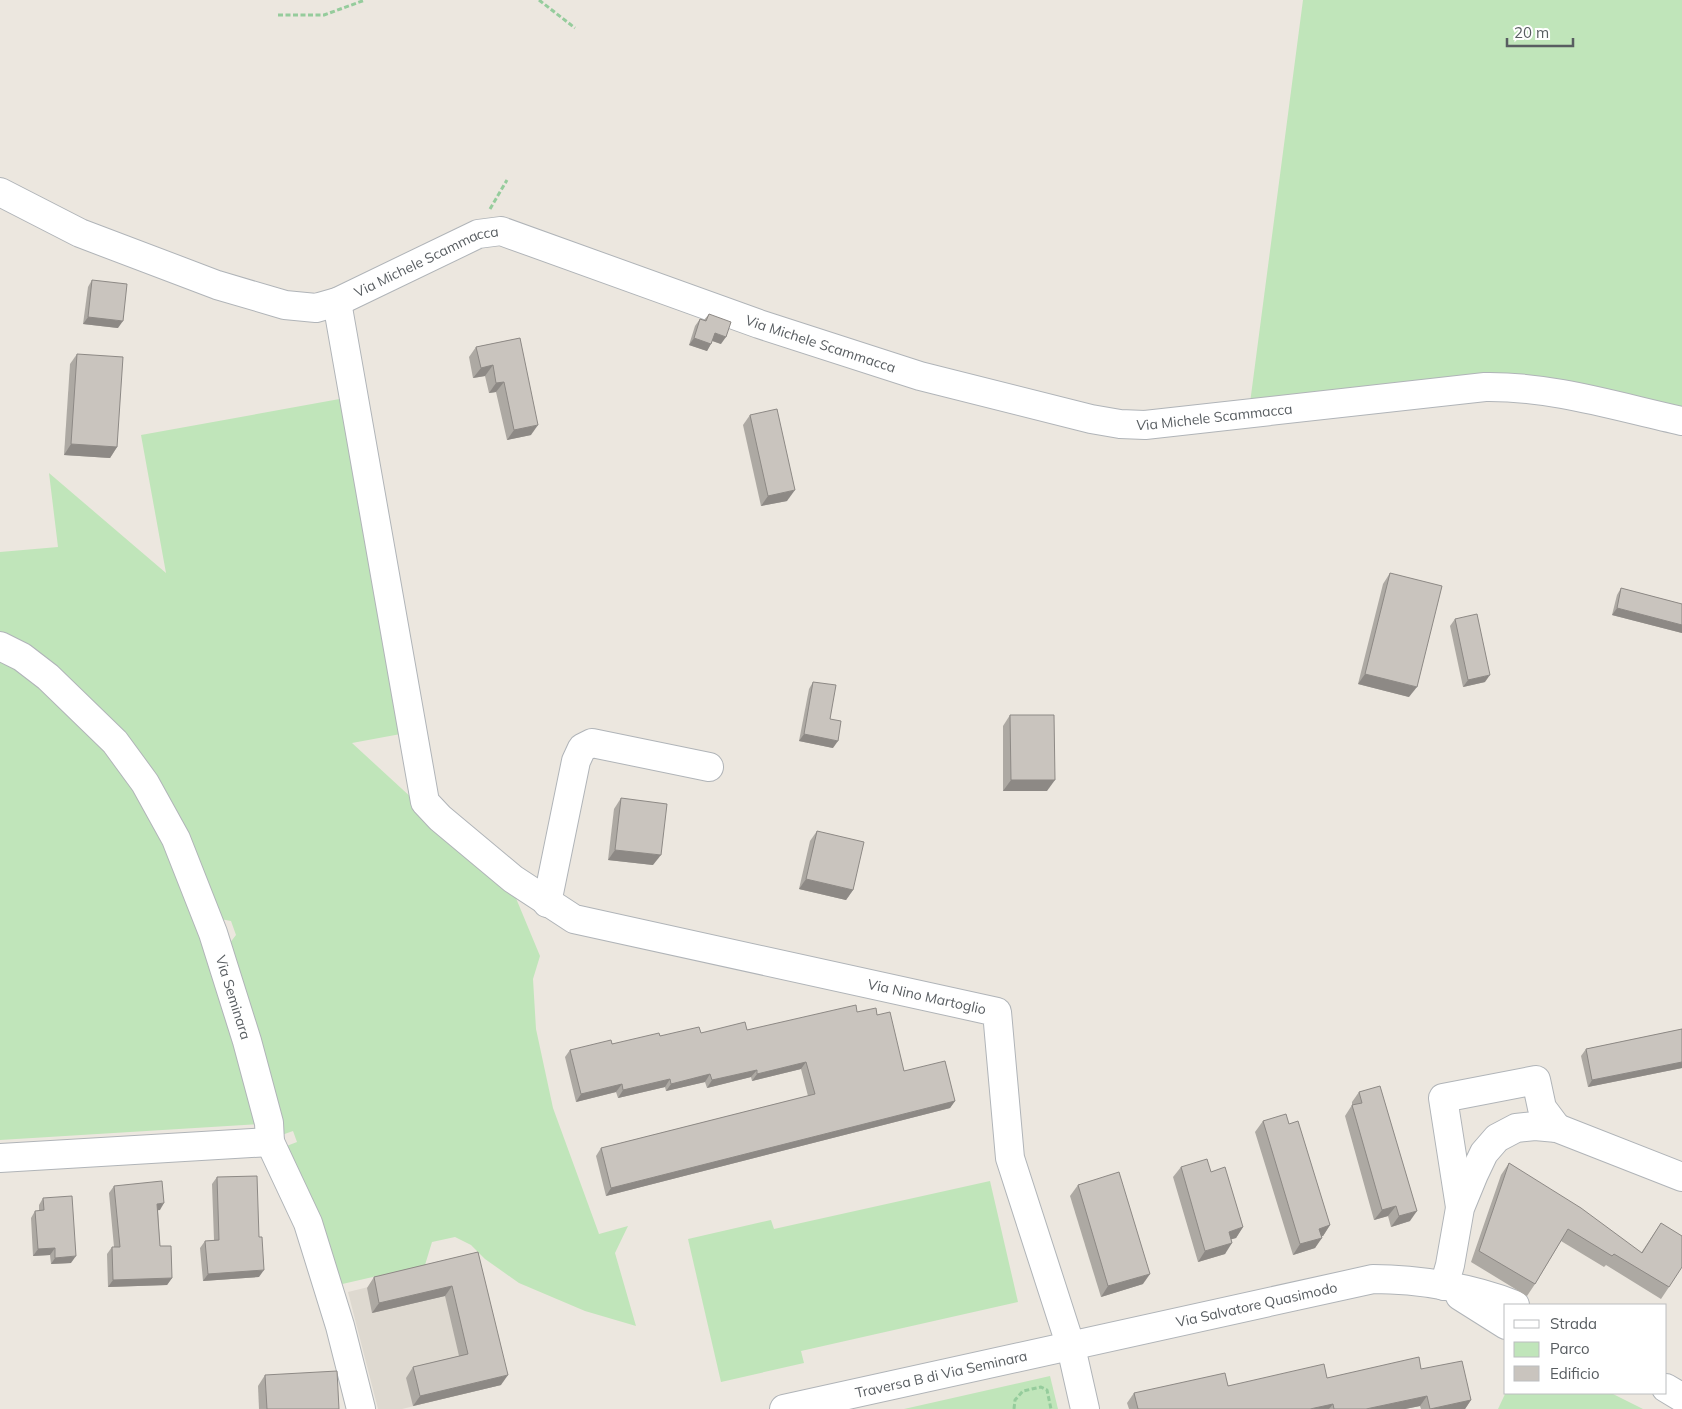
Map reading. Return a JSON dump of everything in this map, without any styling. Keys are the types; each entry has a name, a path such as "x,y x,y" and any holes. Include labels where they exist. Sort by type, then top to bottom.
{"street":[{"name":"Via Michele Scammacca","path":"0,192 80,233 217,286 285,305 316,308 336,302 478,234 501,231 759,324 920,376 1091,419 1120,424 1145,425 1485,387 1513,387 1550,392 1682,421"},
{"path":"336,302 425,802 440,818 513,879 547,903 576,761 582,748 592,743 709,766"},
{"name":"Via Seminara","path":"0,646 22,657 48,677 115,742 145,783 176,839 213,933 250,1050 269,1123 270,1142 308,1224 338,1318 362,1409"},
{"name":"Via Nino Martoglio","path":"547,903 574,919 997,1012 1010,1158 1071,1347 1085,1409"},
{"path":"1460,1208 1443,1098 1536,1080 1542,1108 1557,1128"},
{"path":"1444,1286 1450,1265 1460,1208 1474,1174 1484,1153 1497,1138 1516,1128 1535,1126 1557,1128 1682,1177"},
{"path":"0,1158 270,1142"},
{"name":"Via Salvatore Quasimodo","path":"1071,1347 1373,1278 1404,1279 1444,1286 1492,1297 1512,1304"},
{"name":"Via Salvatore Quasimodo","path":"1444,1286 1504,1324"},
{"name":"Traversa B di Via Seminara","path":"784,1409 1071,1347"},
{"path":"1667,1388 1682,1396 1677,1409"}],"path":[{"path":"278,15 324,15 365,0"},
{"path":"539,0 575,28"},
{"path":"1014,1409 1015,1400 1023,1391 1041,1387 1047,1390 1051,1409"}],"shaded area":[{"path":"471,1262 501,1385 402,1409 378,1409 348,1292"}],"green space":[{"path":"1303,0 1682,0 1682,413 1504,374 1250,403"},
{"path":"345,398 406,733 352,743 513,891 540,956 533,979 536,1029 553,1108 599,1234 628,1226 615,1253 636,1326 585,1311 519,1283 485,1259 471,1245 455,1237 432,1242 425,1265 338,1285 284,1147 297,1142 293,1131 279,1136 226,948 236,935 231,921 215,918 177,815 0,635 0,552 58,547 49,473 166,573 141,435"},
{"path":"0,657 21,667 114,760 159,830 227,1003 260,1124 0,1140"},
{"path":"990,1181 1018,1302 801,1351 804,1363 721,1382 688,1239 771,1220 774,1229"},
{"path":"1050,1376 1058,1409 904,1409"},
{"path":"1505,1394 1613,1394 1643,1409 1498,1409"}],"building":[{"path":"92,280 127,284 123,321 88,317"},
{"path":"709,314 731,322 726,337 715,333 711,344 694,338 700,319 706,321"},
{"path":"520,338 538,425 514,430 504,382 496,383 493,365 481,368 476,347"},
{"path":"77,354 123,357 117,447 71,444"},
{"path":"777,409 795,490 768,496 750,415"},
{"path":"1390,573 1442,586 1417,687 1365,674"},
{"path":"1621,588 1682,604 1682,625 1617,608"},
{"path":"1477,614 1490,675 1468,680 1455,619"},
{"path":"813,682 836,685 830,719 841,721 838,741 804,734"},
{"path":"1010,715 1054,715 1055,780 1011,780"},
{"path":"621,798 667,804 661,855 615,850"},
{"path":"817,831 864,842 853,890 806,879"},
{"path":"856,1005 857,1012 876,1008 877,1015 890,1012 904,1071 945,1061 955,1101 611,1188 601,1148 815,1094 806,1062 757,1074 757,1070 712,1080 710,1074 671,1084 670,1079 623,1090 622,1084 581,1094 570,1050 611,1040 612,1044 659,1033 660,1036 699,1027 701,1033 745,1022 747,1030"},
{"path":"1682,1029 1682,1062 1592,1080 1586,1049"},
{"path":"1380,1086 1417,1211 1399,1216 1396,1206 1382,1210 1352,1105 1362,1103 1359,1092"},
{"path":"1286,1114 1289,1124 1298,1121 1330,1225 1319,1229 1322,1238 1300,1244 1263,1121"},
{"path":"1207,1159 1211,1172 1225,1167 1243,1227 1229,1232 1232,1243 1205,1251 1181,1167"},
{"path":"1509,1163 1581,1208 1642,1253 1661,1223 1682,1236 1682,1267 1669,1287 1614,1254 1612,1256 1568,1229 1535,1284 1479,1251"},
{"path":"1119,1172 1150,1274 1108,1286 1078,1185"},
{"path":"257,1176 259,1237 262,1237 264,1270 208,1274 205,1241 219,1240 217,1177"},
{"path":"162,1181 164,1203 157,1204 160,1246 171,1246 172,1278 113,1280 112,1247 120,1247 114,1186"},
{"path":"72,1196 76,1256 55,1258 55,1248 38,1249 35,1211 44,1210 43,1198"},
{"path":"478,1252 508,1375 420,1396 413,1367 468,1354 452,1286 379,1303 374,1277"},
{"path":"1419,1357 1421,1369 1462,1361 1471,1400 1430,1409 1427,1396 1366,1409 1334,1409 1333,1404 1310,1409 1138,1409 1134,1393 1225,1373 1228,1386 1324,1364 1327,1378"},
{"path":"337,1371 339,1409 267,1409 265,1375"}]}
